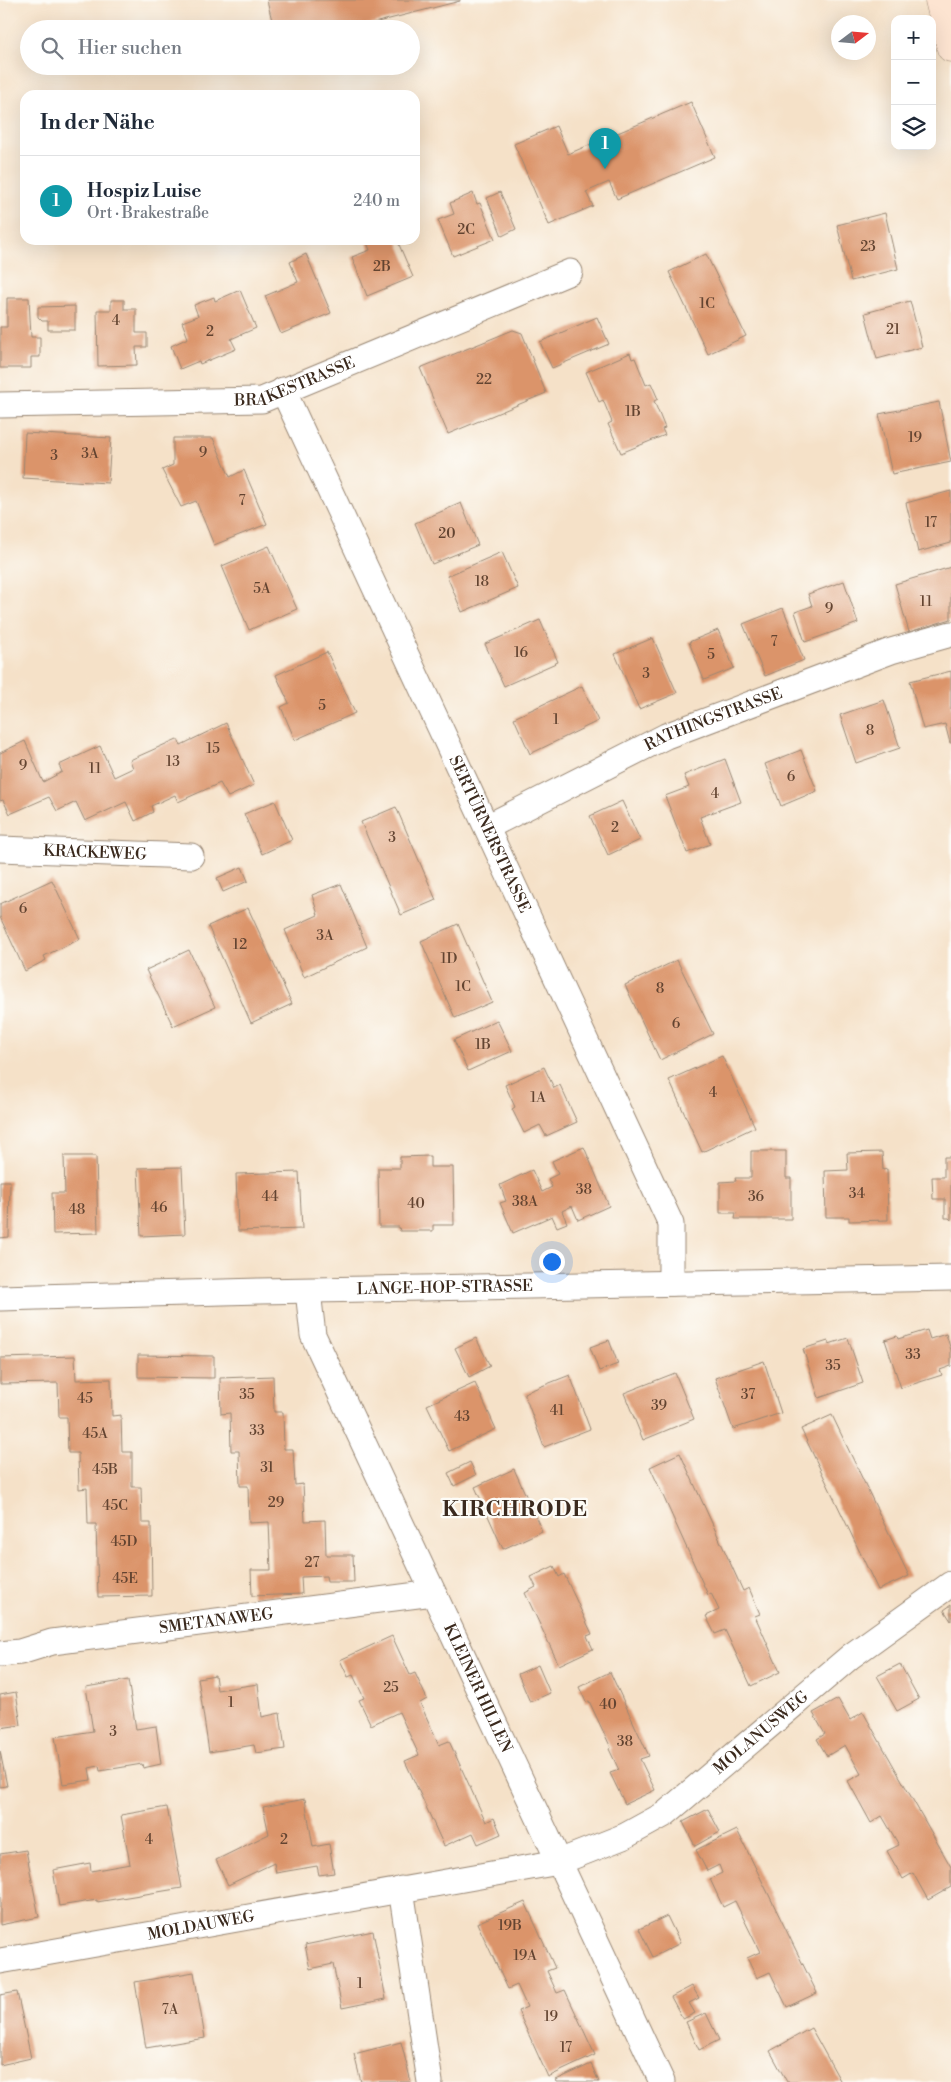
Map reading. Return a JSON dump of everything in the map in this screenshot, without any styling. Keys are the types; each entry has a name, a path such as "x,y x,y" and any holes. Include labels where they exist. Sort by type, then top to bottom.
{"street":[{"path":"939,0 951,48"},
{"name":"BRAKESTRASSE","path":"0,405 262,400 570,272"},
{"name":"SERTÜRNERSTRASSE","path":"283,390 671,1224 671,1283"},
{"name":"RATHINGSTRASSE","path":"487,827 666,736 891,651 951,634"},
{"name":"KRACKEWEG","path":"0,849 191,856"},
{"name":"LANGE-HOP-STRASSE","path":"0,1298 951,1278"},
{"name":"KLEINER HILLEN","path":"308,1291 314,1335 662,2082"},
{"name":"MOLANUSWEG","path":"559,1862 625,1836 665,1814 851,1656 951,1584"},
{"name":"SMETANAWEG","path":"0,1654 20,1652 52,1642 433,1593"},
{"name":"MOLDAUWEG","path":"0,1961 559,1862"},
{"path":"401,1889 430,2082"}],"building":[{"path":"267,0 460,0 385,20 272,20"},
{"path":"691,102 715,157 617,199 609,182 586,192 593,206 549,225 514,144 556,126 568,154"},
{"path":"500,192 516,229 502,236 487,198"},
{"path":"473,193 477,204 480,203 495,239 453,256 438,220 454,214 450,203"},
{"path":"885,213 898,269 851,281 837,225"},
{"path":"368,245 399,245 413,277 367,296 352,257 370,250"},
{"path":"306,254 331,313 281,334 265,296 298,282 290,262"},
{"path":"706,254 746,336 708,354 669,272"},
{"path":"240,290 256,328 231,339 236,349 200,364 199,361 180,369 171,346 188,338 182,322 198,316 194,305 214,297 215,301"},
{"path":"7,298 29,298 31,337 40,337 40,357 31,357 31,368 0,368 0,327 7,327"},
{"path":"111,300 124,300 124,309 136,309 136,333 147,333 147,347 136,347 137,365 98,366 97,310 111,310"},
{"path":"910,301 922,347 877,359 865,313"},
{"path":"75,306 75,330 48,330 48,321 42,321 38,317 38,307"},
{"path":"597,317 609,344 552,368 540,342"},
{"path":"513,330 522,333 546,393 448,434 420,368"},
{"path":"630,353 632,359 635,358 646,385 651,383 658,399 654,401 665,428 662,429 665,435 621,453 608,424 612,422 603,400 599,402 586,372"},
{"path":"939,402 951,462 892,474 879,414"},
{"path":"25,433 111,438 108,483 23,478"},
{"path":"173,438 213,438 230,477 244,470 267,524 214,545 196,501 181,507 162,470 173,465"},
{"path":"951,491 951,543 918,552 906,503"},
{"path":"461,503 478,545 432,564 415,523"},
{"path":"269,546 297,609 249,630 222,566"},
{"path":"502,552 518,588 462,612 447,576"},
{"path":"951,567 951,619 909,632 895,584"},
{"path":"844,581 858,623 805,642 795,612 812,606 808,594"},
{"path":"783,608 804,660 765,676 743,624"},
{"path":"540,620 558,662 504,686 485,644"},
{"path":"718,630 734,668 704,680 689,642"},
{"path":"653,638 677,693 639,709 615,654"},
{"path":"327,652 355,713 295,740 281,707 289,703 276,675"},
{"path":"951,671 950,743 945,724 923,729 910,681"},
{"path":"582,686 598,721 530,754 514,718"},
{"path":"884,700 900,748 856,763 840,715"},
{"path":"226,723 254,785 228,797 220,783 178,802 175,795 151,806 153,812 135,821 126,802 85,821 76,802 57,811 49,797 10,814 3,800 0,801 0,753 25,741 43,782 62,772 59,765 100,746 114,777 133,768 130,760 177,739 181,745"},
{"path":"801,750 817,791 781,806 765,764"},
{"path":"725,759 741,802 700,817 710,844 687,853 665,796 689,787 684,775"},
{"path":"275,801 292,840 262,854 244,814"},
{"path":"622,801 640,840 608,855 590,816"},
{"path":"396,807 436,900 401,915 361,822"},
{"path":"242,867 248,881 223,892 217,878"},
{"path":"52,880 80,939 44,956 46,960 25,971 0,917 0,904"},
{"path":"341,884 367,947 304,977 285,930 318,915 312,895"},
{"path":"248,908 292,1004 251,1023 208,926"},
{"path":"458,924 492,1002 455,1018 421,941"},
{"path":"189,950 215,1007 173,1026 146,970"},
{"path":"677,960 713,1034 660,1060 625,985"},
{"path":"497,1020 512,1051 468,1071 454,1040"},
{"path":"722,1056 755,1127 702,1152 669,1080"},
{"path":"544,1067 554,1088 560,1085 577,1122 546,1136 540,1125 524,1133 512,1109 515,1107 505,1085"},
{"path":"584,1147 609,1206 578,1220 572,1206 562,1211 567,1223 557,1227 552,1216 513,1233 500,1203 506,1201 500,1185 532,1170 542,1192 552,1187 548,1179 558,1174 552,1161"},
{"path":"751,1151 786,1151 786,1178 791,1178 791,1219 735,1219 736,1213 720,1213 720,1182 736,1181 735,1178 751,1178"},
{"path":"882,1152 883,1170 887,1169 888,1220 849,1221 849,1217 826,1217 825,1171 848,1170 847,1153"},
{"path":"64,1156 96,1156 98,1233 53,1234 52,1193 65,1193"},
{"path":"430,1156 430,1167 453,1167 454,1225 433,1225 433,1231 400,1231 399,1227 379,1227 378,1168 400,1168 400,1157"},
{"path":"944,1157 951,1157 951,1220 945,1218 945,1199 933,1199 932,1177 944,1177"},
{"path":"182,1167 185,1234 141,1236 138,1168"},
{"path":"299,1172 302,1229 238,1231 236,1174"},
{"path":"0,1181 10,1181 9,1237 0,1238"},
{"path":"927,1330 930,1339 946,1334 951,1350 951,1366 940,1370 942,1375 901,1388 885,1340 897,1336 898,1339"},
{"path":"476,1338 490,1366 469,1377 455,1348"},
{"path":"848,1338 863,1383 819,1398 803,1349 828,1341 829,1344"},
{"path":"609,1340 618,1364 599,1371 590,1347"},
{"path":"138,1355 214,1356 214,1378 138,1377"},
{"path":"75,1356 76,1380 111,1379 112,1416 121,1415 122,1452 132,1452 132,1487 141,1487 142,1523 151,1523 152,1596 98,1597 96,1524 88,1524 87,1488 79,1489 78,1453 68,1453 67,1417 59,1417 58,1383 0,1384 0,1358"},
{"path":"764,1361 781,1413 733,1429 715,1378"},
{"path":"675,1373 694,1419 643,1440 624,1393"},
{"path":"570,1375 590,1429 544,1447 524,1393"},
{"path":"273,1376 274,1412 283,1412 284,1449 293,1449 295,1485 303,1484 305,1521 325,1520 326,1555 353,1555 354,1582 327,1582 326,1576 301,1577 302,1594 252,1596 251,1570 271,1570 269,1522 249,1523 248,1486 240,1486 239,1451 231,1451 230,1413 221,1414 220,1378"},
{"path":"475,1383 496,1429 449,1451 427,1405"},
{"path":"832,1415 909,1576 878,1590 801,1429"},
{"path":"680,1453 743,1591 749,1588 760,1614 755,1616 780,1672 751,1686 725,1630 715,1634 706,1616 719,1610 711,1593 708,1595 650,1467"},
{"path":"470,1462 476,1475 454,1486 448,1473"},
{"path":"514,1469 542,1531 503,1549 475,1487"},
{"path":"554,1566 559,1577 564,1574 592,1634 587,1636 593,1649 559,1665 525,1593 536,1587 531,1577"},
{"path":"951,1605 951,1621 944,1610"},
{"path":"392,1636 410,1675 415,1673 427,1699 420,1703 439,1745 449,1741 486,1822 494,1818 501,1834 478,1844 473,1833 444,1846 405,1761 419,1755 399,1712 371,1725 359,1700 364,1698 353,1675 348,1677 340,1660"},
{"path":"900,1664 919,1699 897,1711 877,1676"},
{"path":"538,1665 550,1693 530,1702 518,1674"},
{"path":"610,1672 649,1756 640,1759 655,1790 625,1804 610,1773 619,1770 609,1749 611,1748 589,1701 586,1702 579,1687"},
{"path":"215,1675 217,1690 258,1684 262,1717 280,1713 285,1749 256,1753 254,1745 209,1752 198,1678"},
{"path":"128,1680 136,1729 156,1726 161,1764 143,1768 142,1764 100,1771 99,1766 89,1768 91,1780 63,1784 55,1737 93,1731 86,1687"},
{"path":"16,1692 21,1725 0,1728 0,1695"},
{"path":"838,1699 850,1720 863,1712 951,1867 951,1887 928,1900 913,1873 903,1879 887,1851 899,1845 882,1816 871,1823 848,1781 861,1774 845,1745 827,1756 817,1739 825,1734 813,1713"},
{"path":"0,1751 7,1786 0,1787"},
{"path":"305,1799 313,1847 329,1844 334,1873 319,1875 317,1866 276,1873 274,1863 228,1885 216,1860 269,1834 263,1807"},
{"path":"167,1807 182,1888 97,1902 97,1900 59,1906 53,1870 90,1863 91,1871 130,1864 121,1815"},
{"path":"708,1809 720,1832 695,1846 683,1822"},
{"path":"737,1830 817,1993 787,2007 770,1972 757,1978 747,1958 760,1952 735,1901 723,1907 710,1879 722,1873 719,1865 707,1871 696,1850"},
{"path":"26,1850 39,1917 0,1925 0,1854"},
{"path":"525,1902 555,1968 547,1971 557,1993 565,1990 595,2055 548,2077 518,2011 527,2007 517,1985 508,1989 477,1923"},
{"path":"667,1916 680,1943 653,1957 639,1929"},
{"path":"373,1931 386,1999 342,2008 333,1964 310,1969 305,1945"},
{"path":"194,1972 205,2038 146,2048 135,1982"},
{"path":"692,1986 699,1998 689,2003 695,2013 683,2019 671,1997"},
{"path":"17,1992 31,2058 0,2065 0,1995"},
{"path":"706,2013 719,2040 699,2050 686,2022"},
{"path":"811,2028 841,2082 787,2082 770,2051"},
{"path":"401,2042 411,2082 361,2082 354,2054"},
{"path":"591,2064 599,2082 557,2082 556,2080"}],"place":[{"name":"Hospiz Luise","path":"605,169"}],"district":[{"name":"KIRCHRODE","path":"515,1510"}]}
